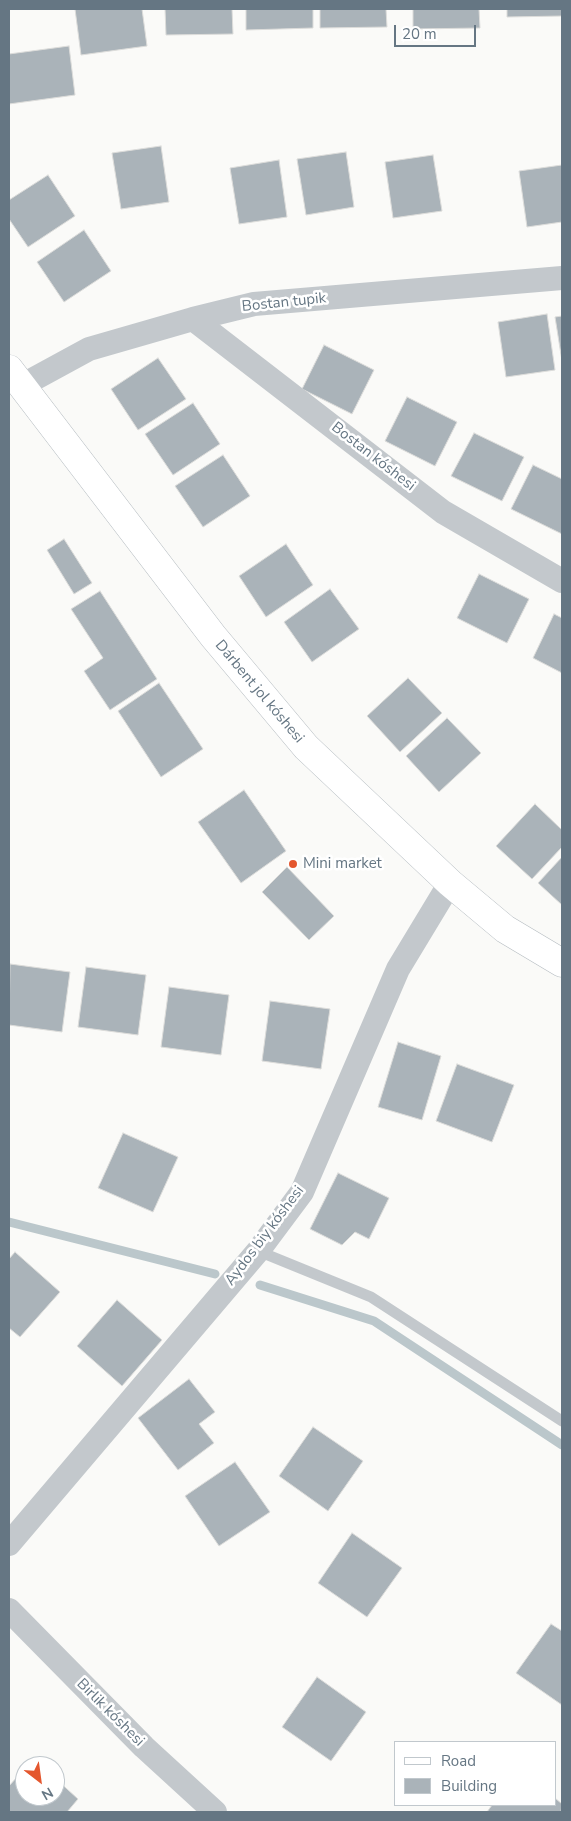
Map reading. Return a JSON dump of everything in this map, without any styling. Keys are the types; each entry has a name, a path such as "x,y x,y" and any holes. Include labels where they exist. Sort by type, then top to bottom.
{"main road":[{"name":"Dárbent jol kóshesi","path":"15,377 213,636 306,747 450,883 505,929 562,963"}],"street":[{"name":"Bostan tupik","path":"15,377 89,349 193,319 254,304 562,278"},
{"name":"Bostan kóshesi","path":"193,319 443,512 562,581"},
{"name":"Aydos biy kóshesi","path":"9,1544 258,1251 302,1192 398,969 450,883"},
{"name":"Birlik kóshesi","path":"9,1610 144,1747 215,1812"}],"lane":[{"path":"258,1251 371,1297 562,1421"}],"building":[{"path":"75,9 142,9 147,46 81,55"},
{"path":"165,9 232,9 233,34 166,35"},
{"path":"246,9 313,9 313,28 246,30"},
{"path":"320,9 386,9 387,27 320,28"},
{"path":"413,9 479,9 480,28 413,29"},
{"path":"507,9 562,9 562,16 507,17"},
{"path":"69,46 75,95 9,104 9,54"},
{"path":"161,146 169,202 121,209 112,153"},
{"path":"346,152 354,207 306,215 297,159"},
{"path":"433,155 442,211 393,218 385,162"},
{"path":"279,160 287,217 239,224 230,168"},
{"path":"562,165 562,222 527,227 519,171"},
{"path":"48,175 75,216 28,247 9,219 9,200"},
{"path":"84,230 111,271 64,302 37,262"},
{"path":"547,314 555,370 506,377 498,322"},
{"path":"562,316 562,361 555,317"},
{"path":"324,345 374,370 352,414 302,389"},
{"path":"158,358 186,399 138,430 111,389"},
{"path":"407,397 457,422 435,466 385,441"},
{"path":"193,403 220,444 173,475 145,434"},
{"path":"474,433 524,457 502,501 451,476"},
{"path":"223,455 250,496 203,527 175,486"},
{"path":"533,465 562,479 562,534 511,509"},
{"path":"64,539 92,583 74,594 47,550"},
{"path":"286,544 313,585 266,617 239,576"},
{"path":"479,574 529,599 507,643 457,618"},
{"path":"330,589 359,629 312,662 284,622"},
{"path":"100,591 157,679 110,710 84,671 103,658 71,609"},
{"path":"554,614 562,618 562,673 533,658"},
{"path":"408,678 442,713 400,752 367,716"},
{"path":"159,683 203,749 161,777 118,711"},
{"path":"447,718 481,753 439,792 406,756"},
{"path":"244,790 286,851 241,883 198,822"},
{"path":"535,804 562,830 562,847 532,879 496,846"},
{"path":"562,857 562,905 538,883"},
{"path":"287,867 334,916 309,940 262,892"},
{"path":"10,964 70,972 62,1032 9,1025"},
{"path":"86,967 146,975 138,1035 78,1027"},
{"path":"169,987 229,995 221,1055 161,1047"},
{"path":"270,1001 330,1009 321,1069 262,1061"},
{"path":"398,1042 441,1056 422,1120 378,1107"},
{"path":"457,1064 514,1085 492,1142 436,1121"},
{"path":"123,1133 178,1157 153,1212 98,1188"},
{"path":"338,1173 389,1198 369,1239 355,1232 342,1245 310,1229"},
{"path":"15,1252 60,1292 20,1337 9,1328 9,1259"},
{"path":"117,1300 162,1340 122,1386 77,1346"},
{"path":"189,1379 215,1412 199,1424 214,1443 178,1470 138,1418"},
{"path":"313,1427 363,1461 328,1511 279,1476"},
{"path":"235,1462 270,1512 219,1546 185,1496"},
{"path":"352,1533 402,1568 367,1617 318,1583"},
{"path":"551,1624 562,1631 562,1705 516,1673"},
{"path":"317,1677 366,1712 331,1761 282,1727"},
{"path":"15,1779 15,1806 65,1806 65,1787 78,1799 67,1812 9,1812 9,1786"},
{"path":"556,1799 562,1804 561,1812 487,1812 491,1806 556,1806"}],"waterway":[{"path":"9,1222 215,1274"},
{"path":"260,1285 374,1321 562,1445"}],"place":[{"name":"Mini market","path":"293,864"}]}
